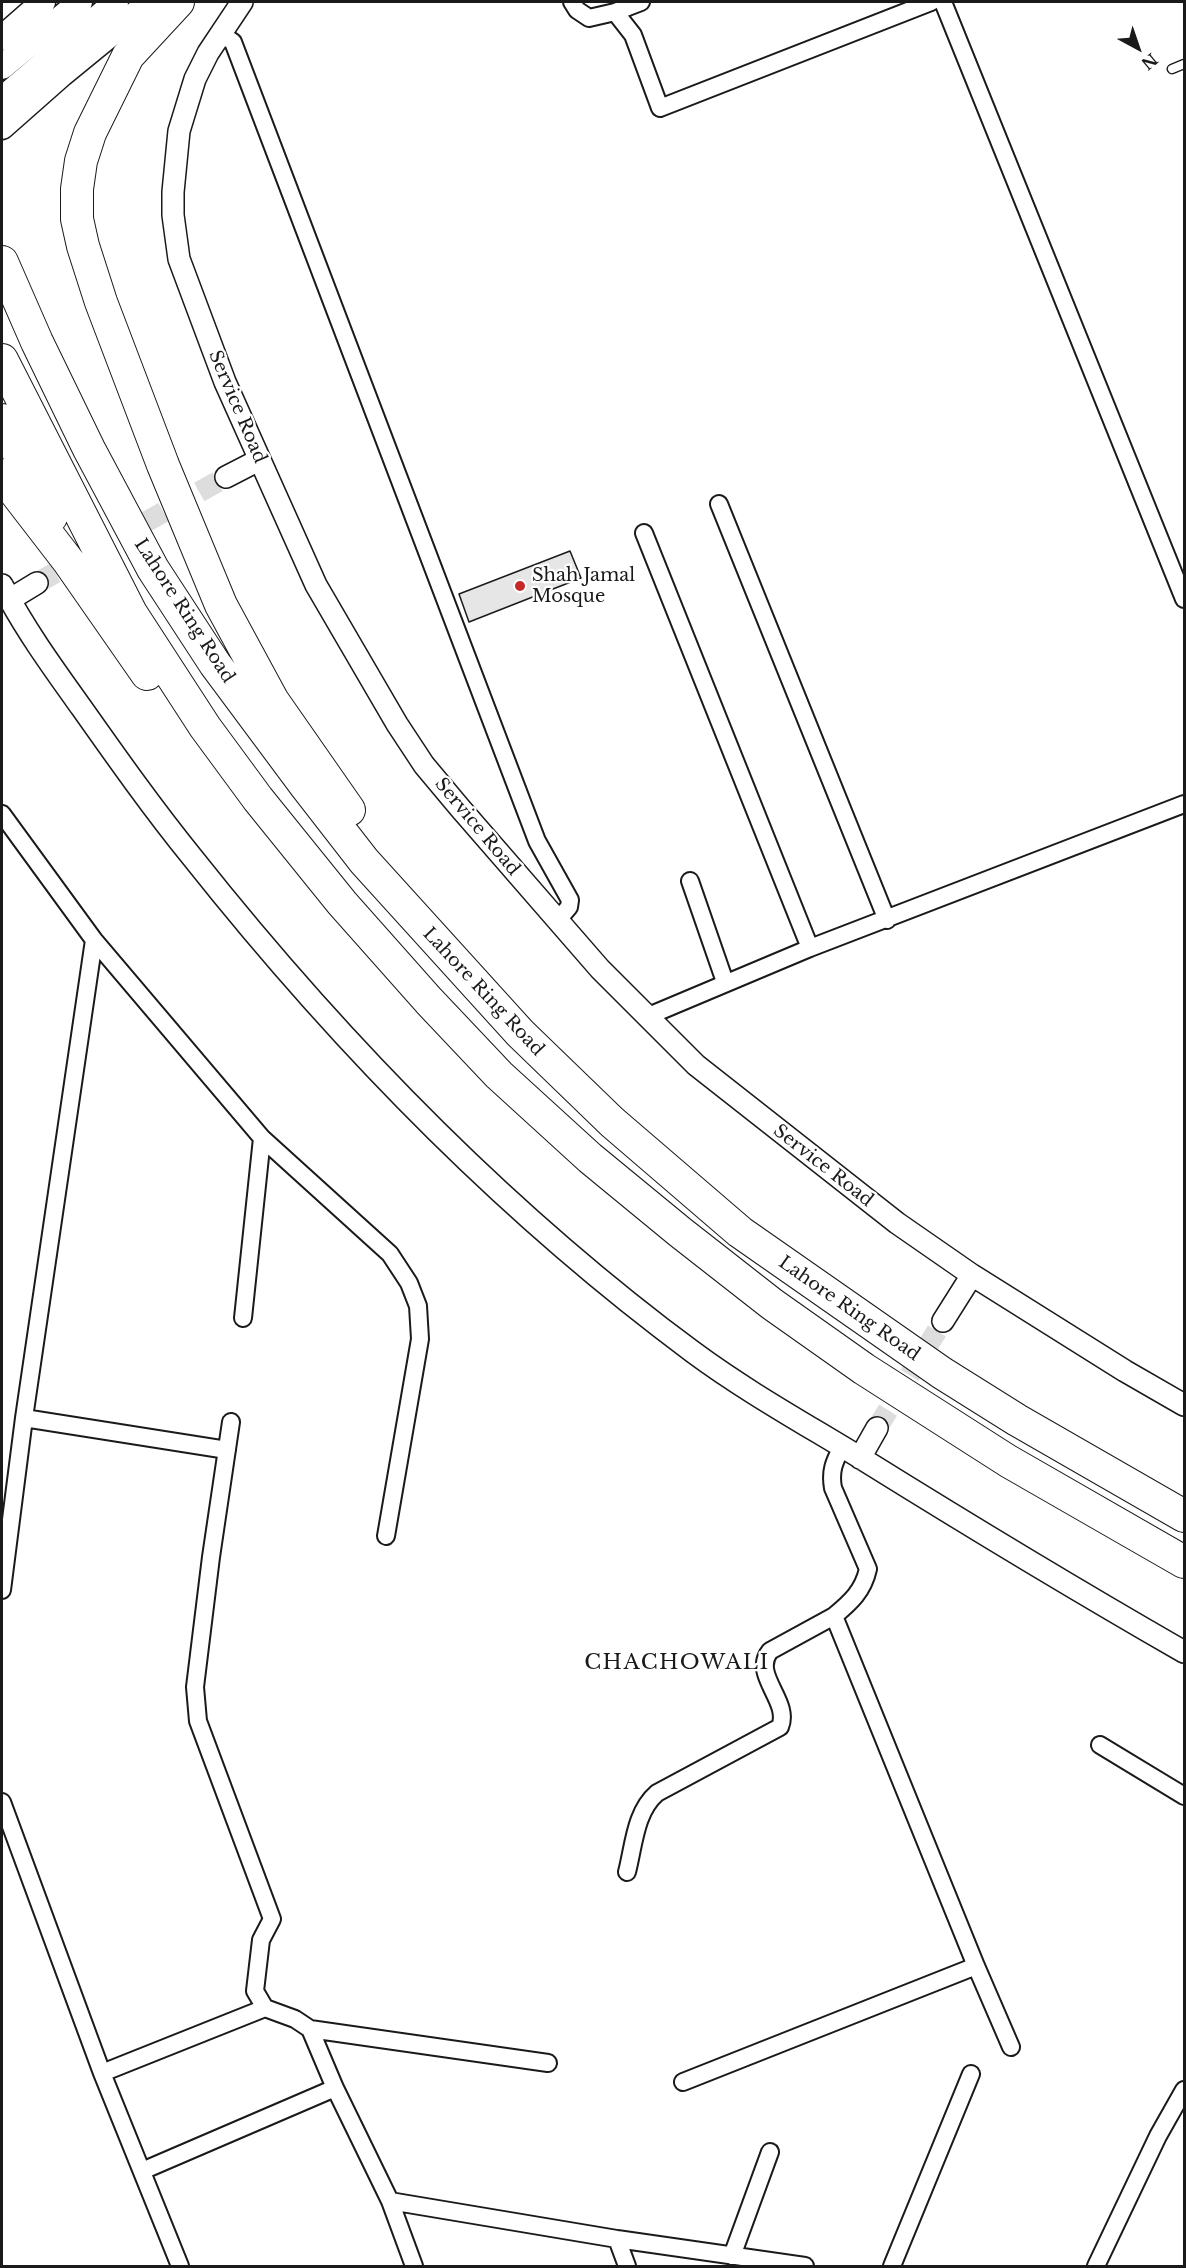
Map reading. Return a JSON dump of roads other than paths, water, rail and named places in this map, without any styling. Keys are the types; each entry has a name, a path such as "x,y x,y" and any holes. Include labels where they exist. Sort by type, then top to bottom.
{"highway":[{"path":"178,2 128,56 90,133 81,161 77,189 77,219 83,246 101,302 163,465 221,605 273,701 358,823 415,920"},
{"name":"Lahore Ring Road","path":"2,262 37,342 89,449 153,569 215,664 364,861 415,920 520,1033 612,1122 740,1232 942,1373 1017,1420 1185,1516"},
{"path":"2,360 131,613 205,727 258,799 342,903 499,1075 590,1158 772,1304 864,1369 1008,1461 1185,1562"},
{"path":"2,420 47,507 69,562"},
{"path":"2,475 69,562 155,685 205,727"}],"main road":[{"path":"2,38 43,2"},
{"path":"2,67 80,2"},
{"path":"2,99 116,2"},
{"path":"2,127 150,2"}],"street":[{"name":"Service Road","path":"243,2 220,33 203,62 185,108 173,170 173,215 179,259 225,382 316,585 397,724 439,782 557,921 646,1017 696,1065 897,1223 972,1275 1125,1371 1185,1405"},
{"path":"572,2 577,10 589,18 615,12 641,2"},
{"path":"615,12 633,35 660,108 931,2"},
{"path":"943,2 1179,567 1185,599"},
{"path":"220,33 233,42 537,841 570,900 568,907 557,921"},
{"path":"226,477 259,460"},
{"path":"719,504 886,920"},
{"path":"644,533 810,948"},
{"path":"37,583 5,593 37,646 120,763 194,860 301,990 409,1103 478,1170 570,1253 653,1321 738,1382 938,1506 1185,1652"},
{"path":"646,1017 810,948 1185,804"},
{"path":"2,814 94,940 262,1138 390,1254 409,1283 418,1306 420,1340 386,1536"},
{"path":"690,881 725,982"},
{"path":"2,1590 24,1418 94,940"},
{"path":"243,1318 262,1138"},
{"path":"943,1321 972,1275"},
{"path":"24,1418 227,1450"},
{"path":"231,1422 195,1688 198,1721 272,1919 261,1940 255,1991 265,2007 295,2019 310,2029 548,2063"},
{"path":"627,1872 641,1813 647,1802 657,1793 780,1727 783,1720 782,1710 764,1668 764,1658 770,1651 834,1616 857,1595 865,1582 868,1569 832,1488 830,1474 834,1461 851,1452 877,1428"},
{"path":"834,1616 1011,2047"},
{"path":"1100,1745 1185,1796"},
{"path":"2,1802 102,2073 180,2266"},
{"path":"683,2082 976,1966"},
{"path":"102,2073 265,2007"},
{"path":"310,2029 335,2088 390,2201 414,2266"},
{"path":"891,2266 971,2074"},
{"path":"142,2171 335,2088"},
{"path":"1096,2266 1158,2136 1185,2090"},
{"path":"732,2256 770,2152"},
{"path":"390,2201 617,2239 805,2266"},
{"path":"617,2239 627,2266"}],"lane":[{"path":"1172,69 1185,64"}],"tunnel":[{"path":"37,583 226,477"},
{"path":"877,1428 943,1321"}],"place":[{"name":"Shah Jamal Mosque","path":"520,586"}],"district":[{"name":"CHACHOWALI","path":"677,1663"}]}
